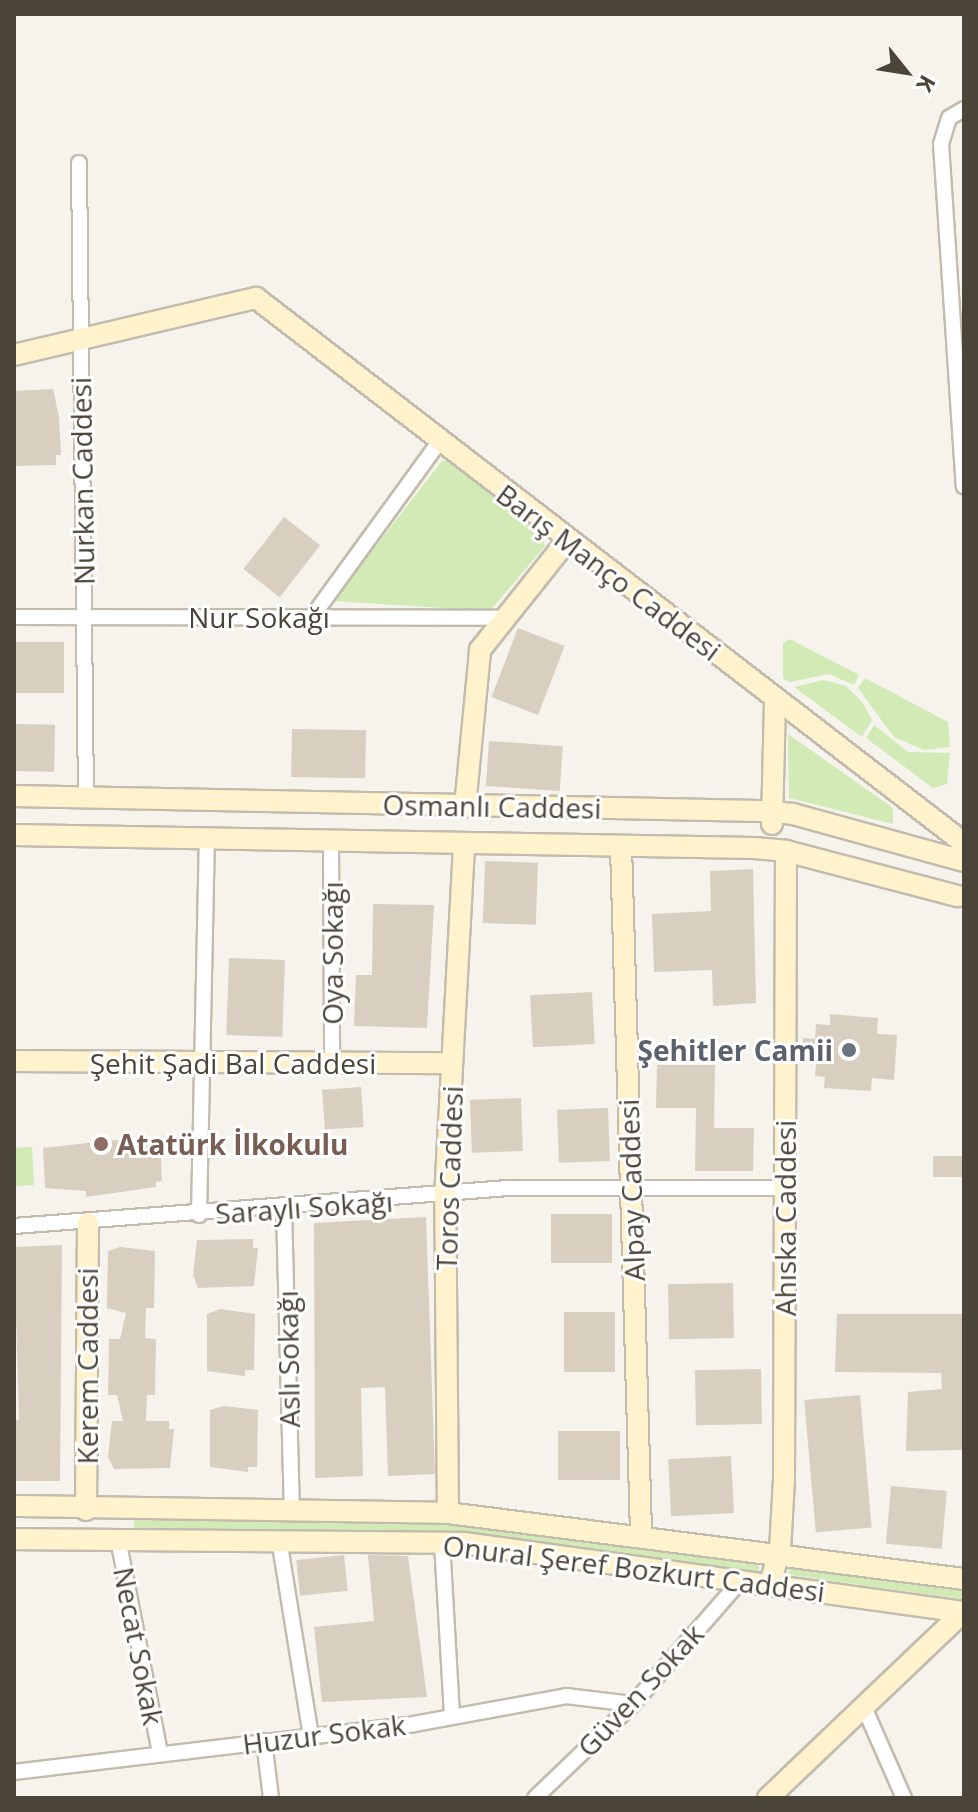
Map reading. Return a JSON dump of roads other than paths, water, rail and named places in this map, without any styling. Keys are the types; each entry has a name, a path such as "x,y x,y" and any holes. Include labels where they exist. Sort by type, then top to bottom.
{"street":[{"path":"964,109 949,118 941,144 964,486"},
{"name":"Nurkan Caddesi","path":"79,163 86,798"},
{"name":"Barış Manço Caddesi","path":"80,339 256,298 566,542 964,843"},
{"path":"14,355 80,339"},
{"path":"312,617 439,442"},
{"path":"465,807 480,650 566,542"},
{"name":"Nur Sokağı","path":"14,617 504,618"},
{"path":"775,698 779,816 772,842 786,851 799,849 806,839 806,826 779,816"},
{"name":"Osmanlı Caddesi","path":"14,796 779,816 964,863"},
{"name":"Osmanlı Caddesi","path":"14,835 786,851 961,899"},
{"path":"199,1215 207,839"},
{"name":"Oya Sokağı","path":"331,842 332,1064"},
{"name":"Toros Caddesi","path":"448,1513 445,1197 464,844"},
{"name":"Alpay Caddesi","path":"621,846 641,1534"},
{"name":"Ahıska Caddesi","path":"770,1583 780,1551 786,851"},
{"path":"961,899 955,881 964,863"},
{"name":"Şehit Şadi Bal Caddesi","path":"14,1061 203,1065 452,1063"},
{"name":"Saraylı Sokağı","path":"14,1226 445,1197 512,1188 785,1188"},
{"name":"Aslı Sokağı","path":"284,1209 292,1510"},
{"name":"Kerem Caddesi","path":"86,1510 88,1223"},
{"name":"Onural Şeref Bozkurt Caddesi","path":"14,1506 86,1510 448,1513 780,1551 964,1579"},
{"name":"Onural Şeref Bozkurt Caddesi","path":"14,1539 279,1539 508,1546 963,1612"},
{"name":"Necat Sokak","path":"118,1539 160,1754"},
{"path":"279,1539 311,1736"},
{"path":"442,1542 452,1717"},
{"name":"Güven Sokak","path":"535,1798 633,1704 742,1579"},
{"path":"768,1798 963,1612"},
{"name":"Huzur Sokak","path":"14,1772 452,1717 566,1696 633,1704"},
{"path":"864,1707 904,1798"},
{"path":"264,1741 271,1798"}],"place":[{"name":"Şehitler Camii","path":"849,1050"},
{"name":"Atatürk İlkokulu","path":"101,1144"}]}
